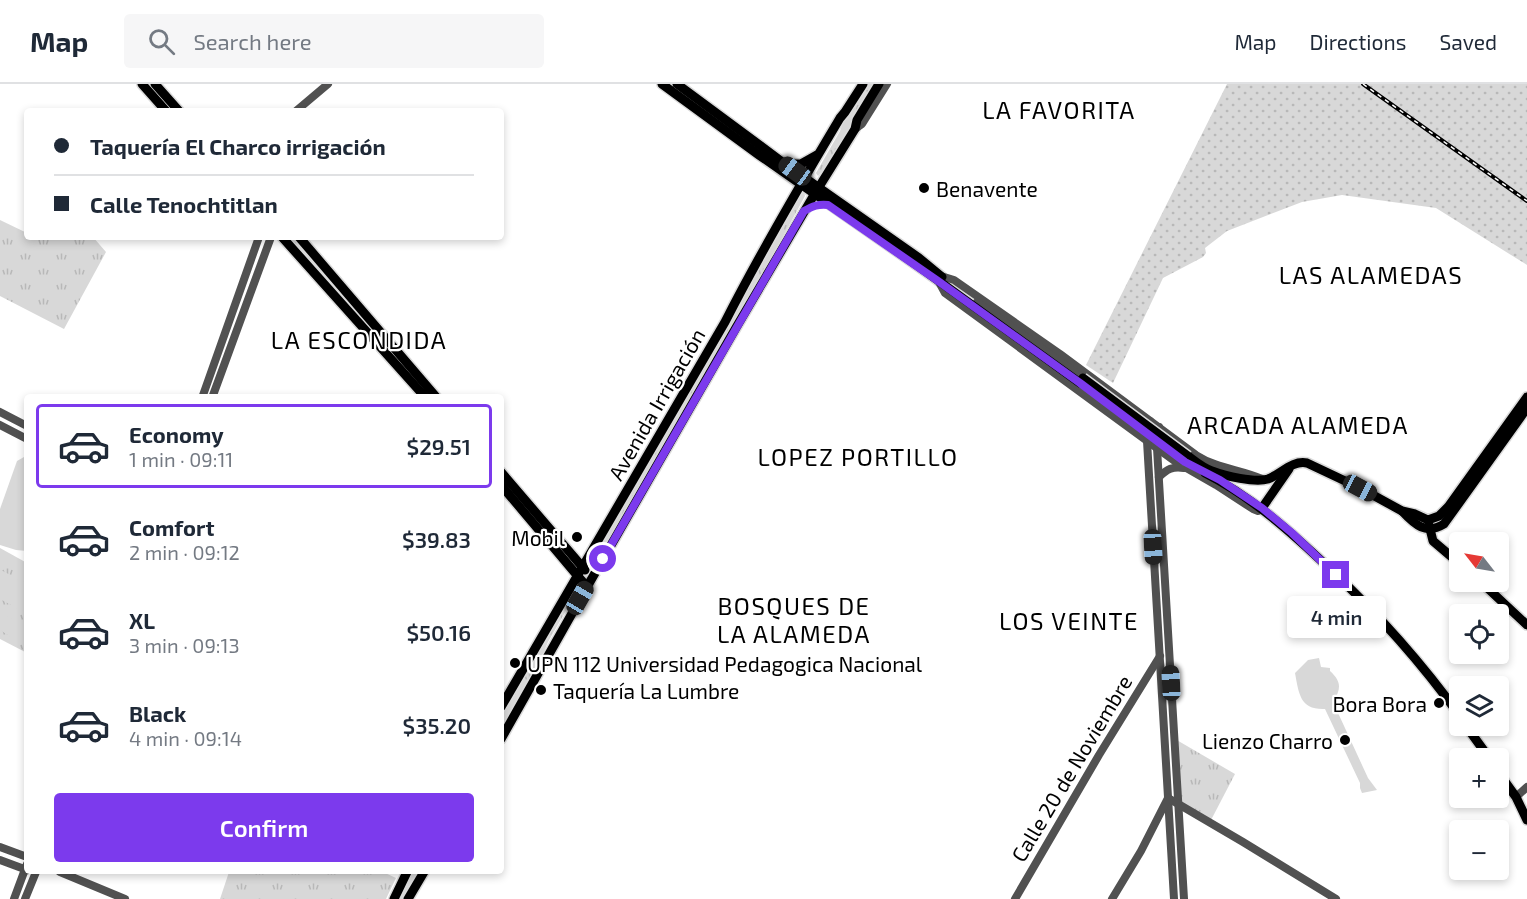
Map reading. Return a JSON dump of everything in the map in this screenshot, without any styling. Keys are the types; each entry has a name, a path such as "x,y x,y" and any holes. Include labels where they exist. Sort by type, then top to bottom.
{"main road":[{"path":"142,84 163,108"},
{"path":"155,84 176,108"},
{"path":"662,84 784,168 790,186 791,202"},
{"path":"677,84 803,182 919,258 939,278 1081,381 1186,462 1220,480 1262,508 1364,601 1401,641 1449,702"},
{"name":"Avenida Irrigación","path":"504,703 725,322 749,275 819,153 863,84"},
{"name":"Avenida Irrigación","path":"504,735 589,583 804,211 855,129 857,120 879,84"},
{"path":"784,168 801,164 819,153"},
{"path":"830,169 828,184 832,202"},
{"path":"804,211 815,205 832,202"},
{"path":"285,240 422,394"},
{"path":"302,240 434,394"},
{"path":"1186,462 1247,479 1267,479 1298,462 1303,462 1360,488 1402,511 1422,527 1429,525 1448,507 1527,397"},
{"path":"1429,525 1437,528 1444,524 1527,408"},
{"path":"1262,508 1290,467"},
{"path":"504,475 572,554 580,571"},
{"path":"504,488 589,583"},
{"path":"1429,525 1433,541 1449,555"},
{"path":"572,554 592,550"},
{"path":"1492,592 1527,625"},
{"path":"1509,787 1527,820"},
{"path":"394,899 405,874"},
{"path":"408,899 423,874"}],"street":[{"path":"299,108 327,84"},
{"name":"Avenida Irrigación","path":"840,118 842,110 858,84"},
{"name":"Avenida Irrigación","path":"855,129 862,124 887,84"},
{"path":"203,394 258,240"},
{"path":"213,394 270,240"},
{"path":"1186,462 1156,448 1147,441 1081,381 954,280 939,278 945,293 1081,381 1150,421 1207,462 1267,479 1273,484 1273,491"},
{"path":"1512,430 1512,424 1527,402"},
{"path":"0,412 24,424"},
{"path":"1150,421 1147,441 1174,899"},
{"path":"0,425 24,437"},
{"path":"1159,427 1156,448 1184,899"},
{"path":"1159,477 1167,470 1186,462"},
{"path":"1159,656 1170,655"},
{"name":"Calle 20 de Noviembre","path":"1015,899 1159,656"},
{"path":"1516,797 1527,788"},
{"path":"1168,798 1336,899"},
{"path":"1112,899 1141,851 1168,798"},
{"path":"0,847 24,856"},
{"path":"0,860 24,868"},
{"path":"14,899 28,874"},
{"path":"26,899 29,874"},
{"path":"65,874 125,899"}],"green space":[{"path":"864,84 878,84 826,168 818,176 816,173 840,131 846,113"},
{"path":"1227,84 1527,84 1527,265 1436,208 1342,195 1302,202 1227,231 1205,248 1206,253 1203,257 1163,278 1113,383 1086,365"},
{"path":"804,190 805,196 779,248 594,568 591,568 614,521 709,358 763,257"},
{"path":"0,220 24,232 24,240 96,240 106,252 64,329 0,296"},
{"path":"290,240 294,240 319,267 383,340 379,339"},
{"path":"24,457 24,551 0,545 0,509 17,461"},
{"path":"0,548 24,561 24,651 0,639"},
{"path":"1,570 24,582 24,612 0,599"},
{"path":"570,596 574,597 504,725 504,710"},
{"path":"0,612 19,623 11,637 0,630"},
{"name":"Lienzo Charro","path":"1319,658 1321,667 1330,668 1337,679 1339,689 1333,702 1368,778 1377,790 1362,793 1360,783 1325,709 1310,707 1302,699 1295,673 1308,660"},
{"path":"1175,739 1235,774 1210,822 1180,804"},
{"path":"228,874 387,874 396,878 386,899 220,899"},
{"path":"410,874 417,874 403,899 399,899"}],"railway":[{"path":"1363,84 1527,201"}],"place":[{"name":"Benavente","path":"924,188"},
{"name":"Mobil","path":"577,537"},
{"name":"UPN 112 Universidad Pedagogica Nacional","path":"515,663"},
{"name":"Taquería La Lumbre","path":"541,690"},
{"name":"Bora Bora","path":"1439,703"},
{"name":"Lienzo Charro","path":"1345,740"}],"district":[{"name":"LA FAVORITA","path":"1059,109"},
{"name":"LAS ALAMEDAS","path":"1371,274"},
{"name":"LA ESCONDIDA","path":"359,339"},
{"name":"ARCADA ALAMEDA","path":"1298,424"},
{"name":"LOPEZ PORTILLO","path":"858,456"},
{"name":"BOSQUES DE LA ALAMEDA","path":"794,619"},
{"name":"LOS VEINTE","path":"1069,620"}],"route":[{"path":"603,559 804,211 820,204 828,205 925,271 1185,462 1220,480 1262,508 1336,575"}]}
